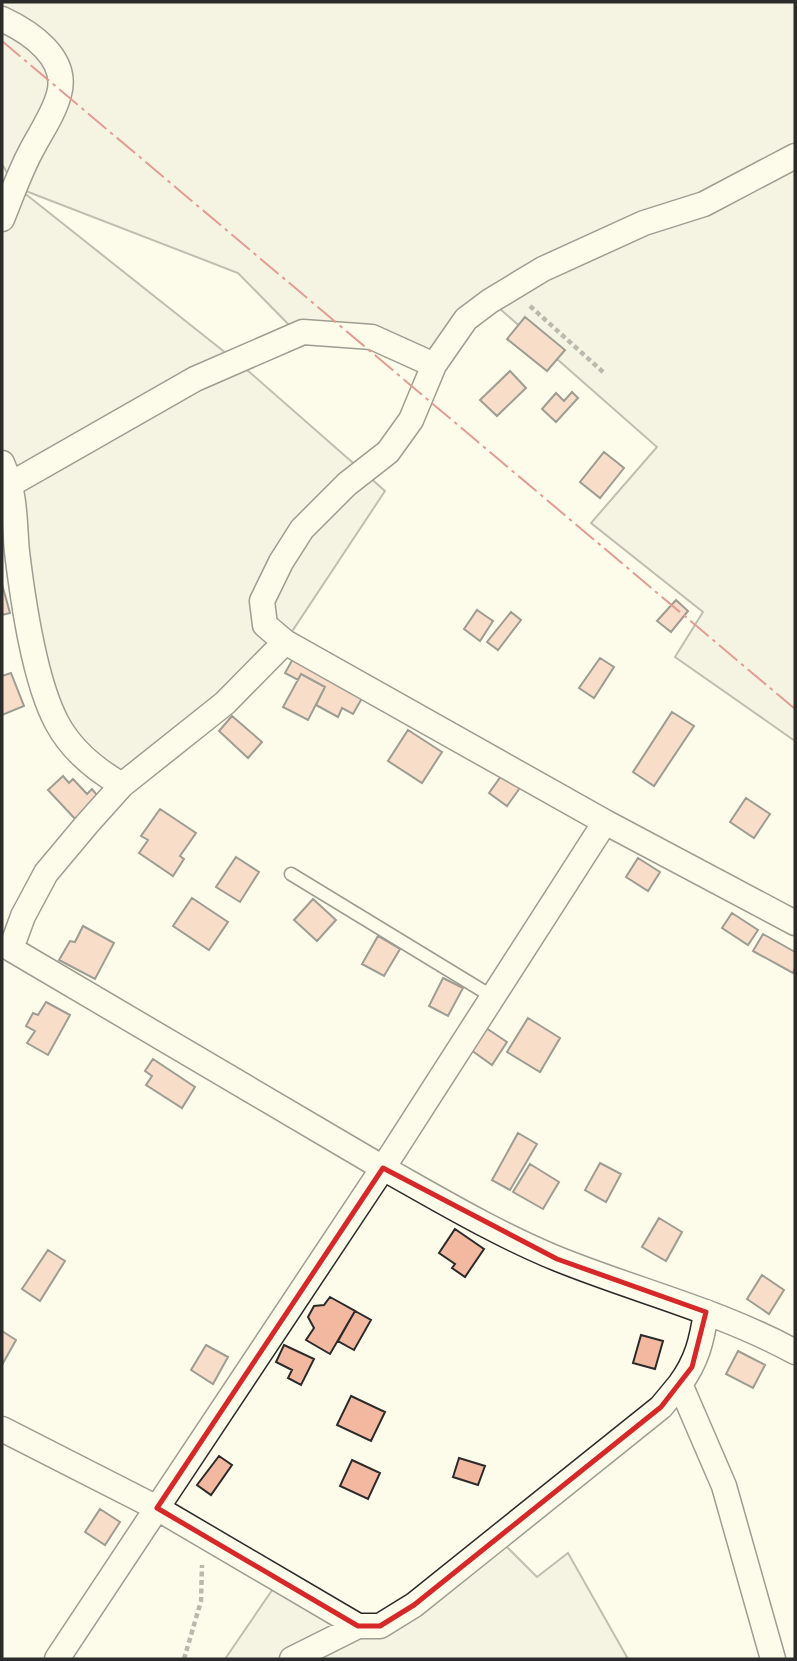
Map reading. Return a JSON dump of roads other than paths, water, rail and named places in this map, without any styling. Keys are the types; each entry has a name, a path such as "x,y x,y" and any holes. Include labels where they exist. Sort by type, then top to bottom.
{"street":[{"path":"2,19 41,43 55,60 61,75 59,94 26,160 2,219"},
{"path":"795,156 704,204 644,223 542,269 466,319 434,365 411,420 388,452 347,484 302,529 269,583 262,601 265,625 285,642 605,822 795,923"},
{"path":"122,785 98,771 78,752 57,723 52,710 43,685 26,614 7,474 195,379 303,332 372,337 434,365"},
{"path":"285,642 225,703 122,785 47,873 23,916 6,958 500,1232 558,1259 706,1312 772,1339 795,1352"},
{"path":"57,1659 383,1168 605,822"},
{"path":"292,1659 358,1626 380,1626 414,1605 661,1407 692,1367 702,1342 706,1312"},
{"path":"680,1384 724,1486 773,1659"},
{"path":"2,1429 158,1508 358,1626"}],"lane":[{"path":"291,874 493,997"}]}
